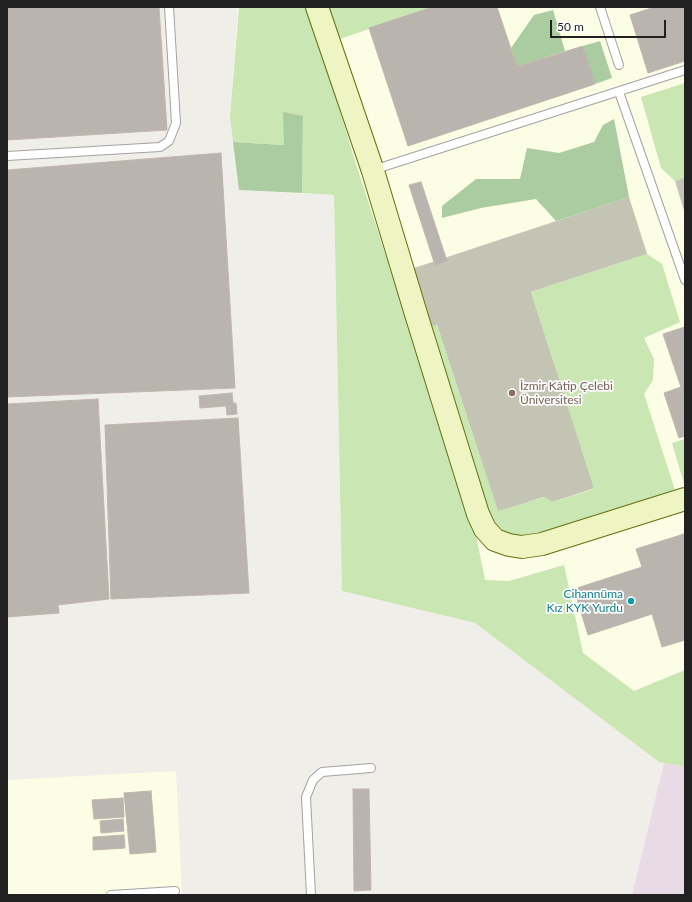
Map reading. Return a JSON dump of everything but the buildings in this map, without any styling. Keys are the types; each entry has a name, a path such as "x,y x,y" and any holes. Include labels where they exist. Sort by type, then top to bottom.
{"street":[{"path":"317,7 373,170 473,499 485,529 495,540 509,545 522,547 542,544 685,499"}],"lane":[{"path":"7,156 160,147 169,141 176,123 169,7"},
{"path":"600,7 619,65"},
{"path":"373,170 685,70"},
{"path":"619,92 685,280"},
{"path":"311,895 306,797 313,780 322,772 371,768"},
{"path":"110,895 175,891"}],"shaded area":[{"name":"İzmir Kâtip Çelebi Üniversitesi","path":"238,7 685,7 685,767 659,762 475,623 342,591 334,195 239,190 230,117"},
{"path":"685,177 685,214 675,181"},
{"path":"629,197 647,254 531,292 595,488 552,502 543,497 498,512 437,325 427,328 408,270"},
{"path":"664,763 685,767 685,895 632,895"},
{"path":"176,771 182,895 7,895 7,780"}],"green space":[{"path":"239,7 308,7 356,164 475,530 485,580 509,581 564,565 583,653 634,691 685,670 685,767 659,762 475,623 342,591 334,195 302,193 303,116 285,145 233,142 230,117"},
{"path":"326,7 433,7 337,40"},
{"path":"553,10 565,51 517,67 511,48 534,15"},
{"path":"600,41 612,78 595,84 583,46"},
{"path":"685,83 685,177 675,181 661,168 641,97"},
{"path":"283,112 303,116 302,193 239,190 233,142 284,145"},
{"path":"614,119 629,197 556,221 536,199 481,208 442,218 442,206 476,179 520,179 527,148 559,153 594,142 603,125"},
{"path":"647,254 662,264 680,322 644,338 654,359 653,380 644,394 675,490 549,530 519,536 503,531 492,519 427,328 437,325 498,511 544,497 552,502 594,489 531,292"},
{"path":"685,439 685,487 672,443"}],"place":[{"name":"İzmir Kâtip Çelebi Üniversitesi","path":"512,393"},
{"name":"Cihannüma Kız KYK Yurdu","path":"631,601"}]}
